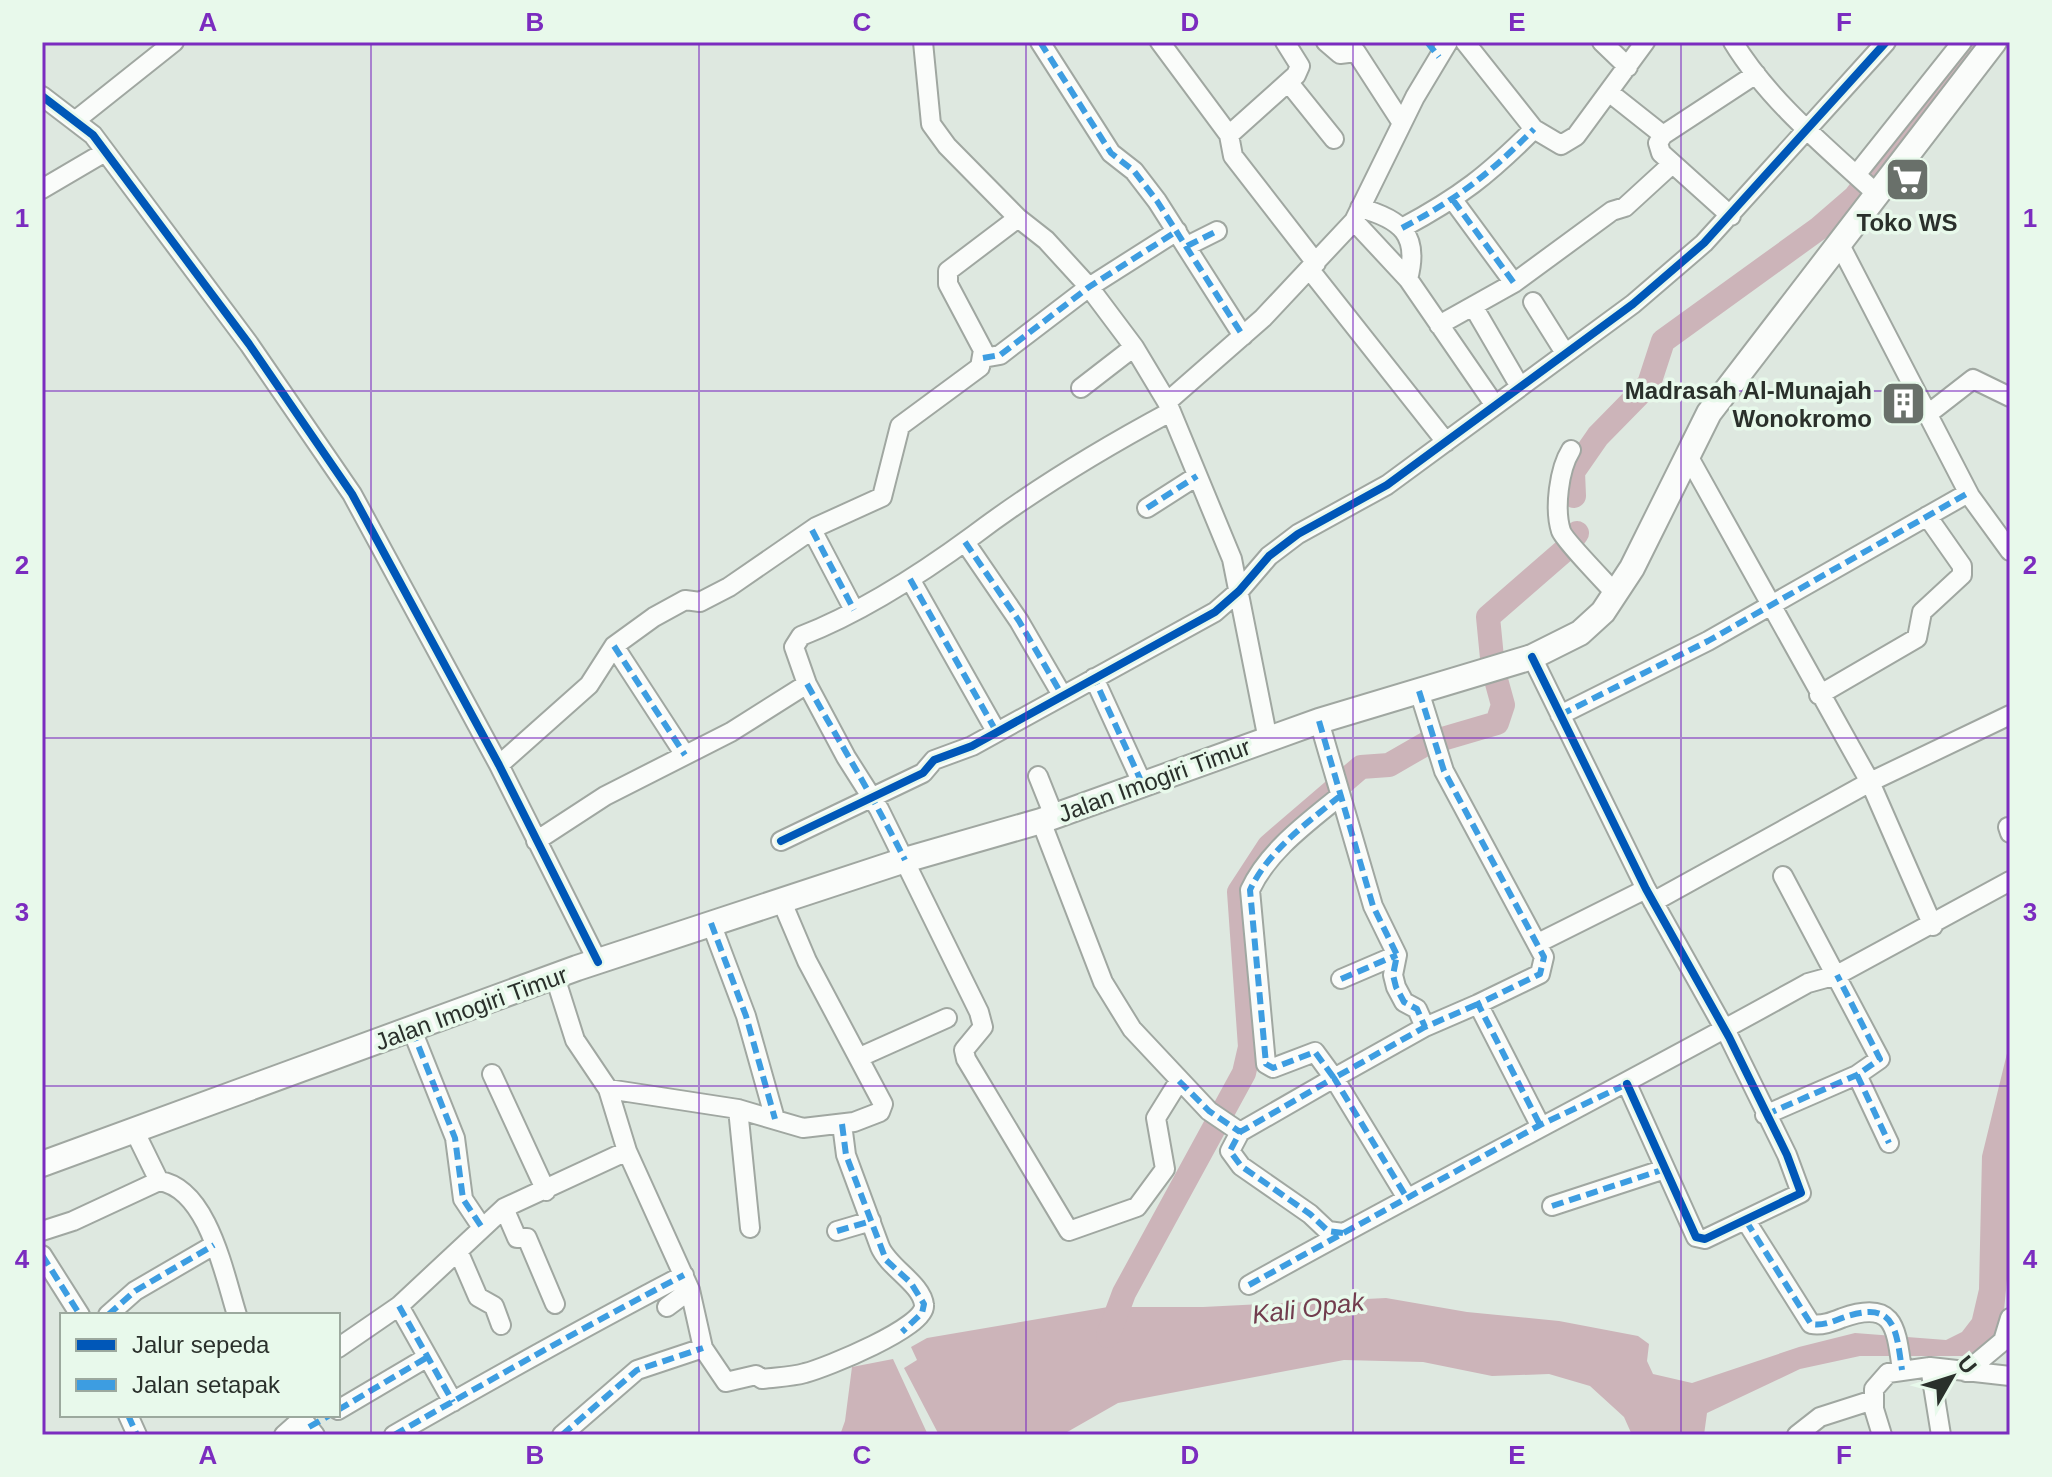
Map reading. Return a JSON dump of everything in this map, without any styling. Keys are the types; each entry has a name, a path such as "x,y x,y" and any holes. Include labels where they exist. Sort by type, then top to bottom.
{"main road":[{"name":"Jalan Imogiri Timur","path":"42,1164 135,1132 260,1082 598,962 905,860 1048,818 1319,721 1532,657 1580,633 1603,612 1616,594 1709,413 1840,245 1866,184 1994,42"}],"street":[{"path":"76,120 174,42"},
{"path":"923,42 931,124 947,146 1018,218 1046,240 1089,287 1134,347 1169,407 1232,559 1268,740"},
{"path":"1040,42 1111,153 1134,171 1182,238 1243,336"},
{"path":"1160,42 1229,135 1233,156 1446,442"},
{"path":"1229,135 1289,83 1300,66 1285,42"},
{"path":"1326,42 1340,54 1356,52 1402,123"},
{"path":"1465,42 1534,129 1561,145 1569,142 1610,93 1645,42"},
{"path":"1602,42 1628,67"},
{"path":"1733,42 1756,74 1866,184 1962,42"},
{"path":"781,841 923,773 934,760 972,746 1193,626 1239,591 1269,556 1298,534 1387,485 1633,304 1731,216 1806,127 1886,42"},
{"path":"1179,1081 1156,1118 1165,1169 1149,1195 1137,1207 1069,1231 966,1059 964,1050 983,1027 982,1019 905,860 807,684 795,643 801,636 910,579 1169,407 1313,266 1357,214 1438,47"},
{"path":"1731,216 1659,149 1663,135 1756,74"},
{"path":"1289,83 1334,139"},
{"path":"1610,93 1663,135"},
{"path":"42,96 76,120 105,152 249,344 352,494 499,765 598,962"},
{"path":"1402,228 1453,200 1486,177 1534,129"},
{"path":"42,189 105,152"},
{"path":"1439,325 1514,283 1608,214 1625,207 1672,164"},
{"path":"1453,200 1514,283"},
{"path":"1357,214 1390,218 1402,228 1413,248 1408,279"},
{"path":"1357,214 1408,279 1494,404"},
{"path":"499,765 589,685 614,646 679,603 700,602 729,587 812,530 882,497 900,426 980,367 983,358 983,350 946,277 952,266 1018,218"},
{"path":"983,358 1000,355 1089,287 1182,238 1217,231"},
{"path":"1840,245 1968,493 2010,551"},
{"path":"1533,302 1565,353"},
{"path":"1473,306 1519,385"},
{"path":"1081,388 1134,347"},
{"path":"1928,414 1973,379 2010,397"},
{"path":"1571,450 1564,464 1559,494 1561,530 1616,594"},
{"path":"1687,454 1870,782 1933,926"},
{"path":"1147,508 1197,476"},
{"path":"1560,715 1773,605 1968,493"},
{"path":"1819,695 1915,641 1922,612 1962,575 1962,566 1927,516"},
{"path":"812,530 854,610"},
{"path":"965,542 1019,621 1062,695"},
{"path":"910,579 996,731"},
{"path":"614,646 685,755"},
{"path":"1532,657 1650,895 1725,1029 1787,1155 1801,1193 1705,1239 1696,1237 1627,1084"},
{"path":"1094,678 1142,783"},
{"path":"536,841 605,796 731,732 807,684"},
{"path":"1343,1233 1328,1231 1310,1214 1241,1166 1230,1151 1236,1129 1425,1027 1540,974 1544,957 1444,771 1419,691"},
{"path":"1538,943 1650,895 1870,782 2010,715"},
{"path":"1319,721 1373,906 1397,955 1393,975 1396,987 1404,1002 1417,1009 1425,1027"},
{"path":"1038,776 1048,818 1103,982 1132,1029 1179,1081 1209,1111 1236,1129"},
{"path":"1339,792 1257,875 1249,901 1266,1064 1273,1068 1315,1052 1407,1198"},
{"path":"1765,1115 1857,1075 1877,1063 1879,1054 1783,876"},
{"path":"1249,1285 1540,1125 1627,1084 1808,983 1837,975 1933,926 2010,881"},
{"path":"608,1089 738,1109 803,1128 842,1124 883,1108 860,1057 807,961 782,902"},
{"path":"711,923 746,1016 775,1119"},
{"path":"1341,979 1397,955"},
{"path":"555,977 575,1040 608,1089 627,1151 687,1283 703,1348 721,1379 737,1382 756,1375 762,1379 805,1373 902,1332 922,1313 924,1304 911,1283 886,1260 846,1155 842,1124"},
{"path":"1478,1004 1540,1125"},
{"path":"860,1057 947,1018"},
{"path":"412,1030 455,1138 463,1199 481,1226"},
{"path":"492,1074 546,1191"},
{"path":"1857,1075 1889,1143"},
{"path":"738,1109 750,1228"},
{"path":"135,1132 159,1181"},
{"path":"340,1347 399,1306 459,1253 481,1226 504,1208 627,1151"},
{"path":"1552,1206 1665,1169"},
{"path":"42,1231 73,1221 159,1181 174,1183 187,1193 199,1209 236,1313"},
{"path":"504,1208 515,1235 527,1238 555,1304"},
{"path":"837,1231 871,1221"},
{"path":"1746,1221 1811,1324 1827,1324 1871,1312 1887,1316 1896,1331 1901,1363"},
{"path":"110,1313 135,1291 214,1245"},
{"path":"459,1253 478,1297 494,1306 501,1325"},
{"path":"42,1255 79,1313"},
{"path":"667,1307 687,1283"},
{"path":"394,1435 517,1368 567,1336 687,1283"},
{"path":"399,1306 453,1402"},
{"path":"1966,1372 2003,1341 2010,1318"},
{"path":"562,1435 637,1370 703,1348"},
{"path":"340,1409 426,1358"},
{"path":"1882,1435 1873,1400 1880,1378 1901,1363 2010,1376"},
{"path":"1930,1367 1941,1435"},
{"path":"1797,1435 1820,1417 1873,1400"},
{"path":"284,1435 306,1424"}],"water":[{"name":"Kali Opak","path":"2010,1041 2009,1258 2002,1332 1992,1343 1967,1356 1860,1356 1800,1369 1707,1413 1704,1435 1632,1435 1624,1417 1590,1386 1549,1374 1492,1376 1423,1362 1344,1360 1118,1403 1062,1435 939,1435 904,1368 917,1360 911,1347 927,1338 1108,1307 1203,1307 1386,1298 1467,1312 1559,1321 1638,1336 1649,1344 1647,1361 1653,1374 1692,1383 1799,1347 1855,1333 1946,1340 1962,1332 1972,1319 1979,1289 1982,1156"},
{"path":"893,1359 928,1435 840,1435 845,1421 852,1367"}],"waterway":[{"path":"1574,496 1573,472 1598,436 1649,384 1663,341 1818,229 1855,197 1974,42"},
{"path":"1492,658 1488,617 1565,550 1577,533"},
{"path":"1439,740 1497,723 1503,705 1495,676"},
{"path":"1108,1336 1124,1293 1244,1073 1250,1047 1239,892 1269,846 1361,767 1389,765 1429,742"}],"marked path":[{"path":"1040,42 1111,153 1134,171 1157,201 1243,336"},
{"path":"1427,42 1439,57"},
{"path":"1402,228 1472,184 1534,129"},
{"path":"1453,200 1514,283"},
{"path":"983,358 1000,355 1089,287 1177,231"},
{"path":"1187,246 1217,231"},
{"path":"1147,508 1197,476"},
{"path":"1560,715 1708,641 1968,493"},
{"path":"812,530 854,610"},
{"path":"965,542 1019,621 1062,695"},
{"path":"910,579 996,731"},
{"path":"614,646 685,755"},
{"path":"1090,680 1094,678 1142,783"},
{"path":"807,684 905,860"},
{"path":"1419,691 1444,771 1544,957 1540,974 1478,1004 1540,1125"},
{"path":"1319,721 1373,906 1397,955 1393,975 1396,987 1404,1002 1417,1009 1425,1027"},
{"path":"1340,796 1278,850 1250,890 1266,1064 1273,1068 1315,1052 1334,1078 1425,1027 1478,1004"},
{"path":"711,923 746,1016 775,1119"},
{"path":"1341,979 1397,955"},
{"path":"1765,1115 1857,1075 1880,1059 1837,975"},
{"path":"412,1030 455,1138 463,1199 481,1226"},
{"path":"1857,1075 1889,1143"},
{"path":"1343,1233 1328,1231 1310,1214 1241,1166 1230,1151 1240,1132 1334,1078 1407,1198"},
{"path":"1179,1081 1209,1111 1240,1132"},
{"path":"1249,1285 1540,1125 1627,1084 1630,1091"},
{"path":"842,1124 846,1155 886,1260 911,1283 924,1304 922,1313 902,1332"},
{"path":"1552,1206 1665,1169"},
{"path":"837,1231 871,1221"},
{"path":"1746,1221 1811,1324 1827,1323 1860,1313 1883,1315 1890,1321 1898,1341 1902,1370"},
{"path":"110,1313 135,1291 214,1245"},
{"path":"42,1255 79,1313"},
{"path":"394,1435 684,1275"},
{"path":"399,1306 453,1402"},
{"path":"562,1435 637,1370 703,1348"},
{"path":"340,1409 426,1358"},
{"path":"129,1417 137,1435"},
{"path":"309,1427 326,1417"}],"cycle path":[{"path":"781,841 923,773 934,760 972,746 1215,612 1239,591 1269,556 1298,534 1387,485 1633,304 1704,243 1886,42"},
{"path":"42,96 93,135 249,344 352,494 499,765 598,962"},
{"path":"1532,657 1646,889 1729,1037 1787,1155 1801,1193 1705,1239 1696,1237 1627,1084"}],"place":[{"name":"Toko WS","path":"1907,180"},
{"name":"Madrasah Al-Munajah Wonokromo","path":"1903,404"}]}
